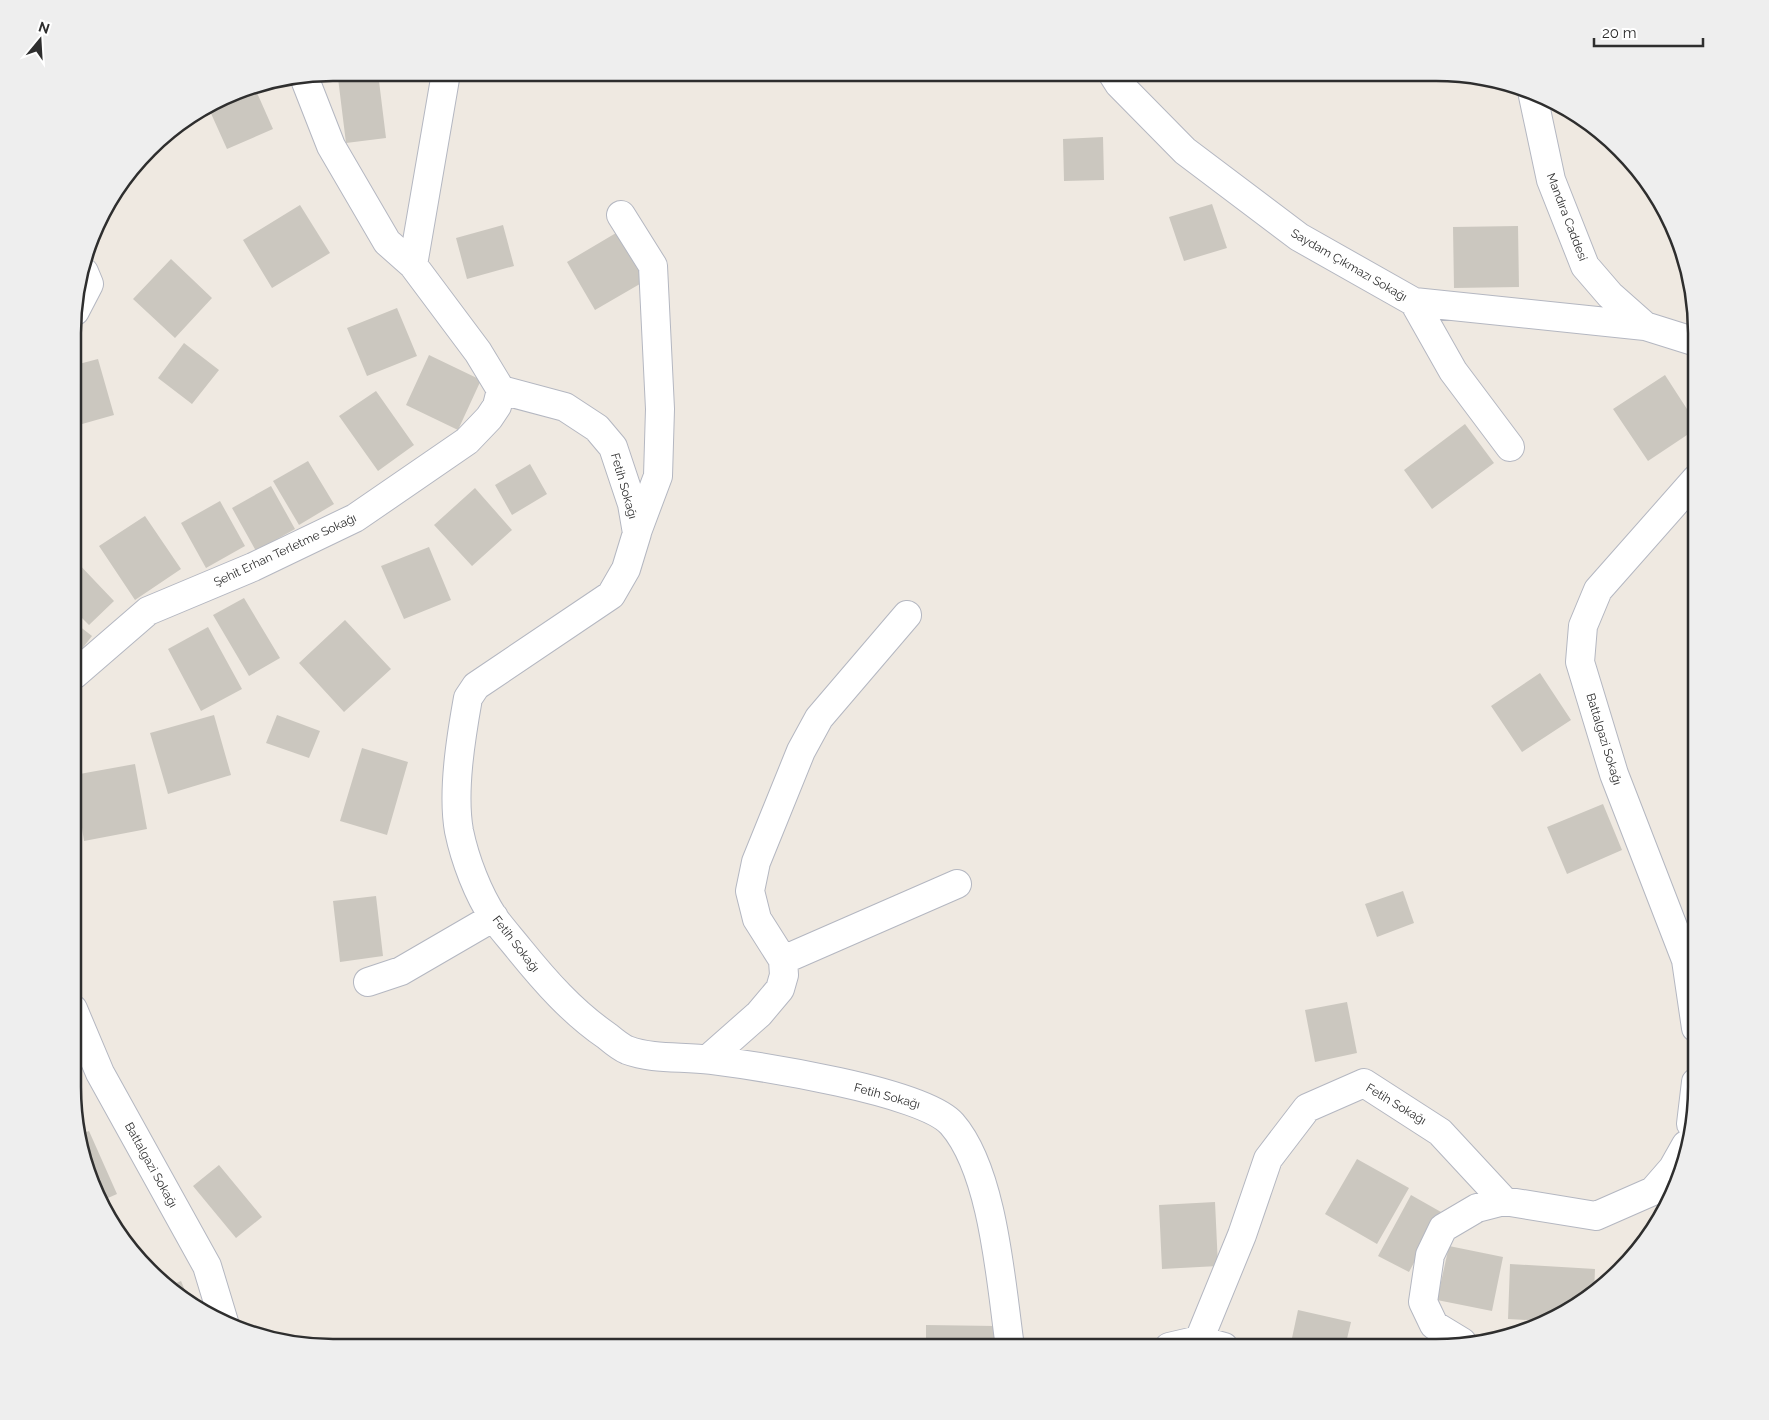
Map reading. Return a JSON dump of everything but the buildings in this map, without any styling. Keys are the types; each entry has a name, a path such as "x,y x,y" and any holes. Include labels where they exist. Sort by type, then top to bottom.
{"street":[{"path":"413,265 444,81"},
{"name":"Saydam Çıkmazı Sokağı","path":"1117,81 1185,151 1269,215 1299,237 1414,302 1645,326"},
{"path":"306,83 331,146 387,242 413,265 478,352 501,390"},
{"name":"Mandıra Caddesi","path":"1534,101 1551,180 1586,266 1610,295 1645,326 1688,339"},
{"path":"621,215 653,266 660,410 658,476 637,533"},
{"path":"84,293 89,284 87,280"},
{"path":"1414,302 1453,371 1510,447"},
{"name":"Fetih Sokağı","path":"501,390 566,407 597,428 613,447 632,504 637,533 626,569 610,595 476,686 468,698 457,789 459,831 473,876 494,917 546,983 589,1024 625,1049 652,1056 708,1059 789,1072 925,1106 951,1122 967,1145 984,1190 995,1240 1009,1339"},
{"name":"Şehit Erhan Terletme Sokağı","path":"81,669 148,611 253,567 355,518 467,441 490,418 497,406 501,390"},
{"name":"Battalgazi Sokağı","path":"1688,488 1598,590 1583,626 1580,662 1614,774 1686,960 1688,974"},
{"path":"708,1059 759,1014 780,989 784,975 783,960 772,939 757,919 750,891 756,862 801,751 819,718 907,615"},
{"path":"783,960 957,884"},
{"path":"368,982 401,971 494,917"},
{"name":"Battalgazi Sokağı","path":"81,1027 100,1073 207,1266 221,1313"},
{"name":"Fetih Sokağı","path":"1212,1339 1242,1235 1268,1159 1307,1108 1364,1083 1440,1132 1504,1201"},
{"path":"1456,1338 1434,1324 1423,1302 1430,1255 1443,1228 1477,1208 1504,1201 1596,1216 1653,1190 1675,1164"}]}
